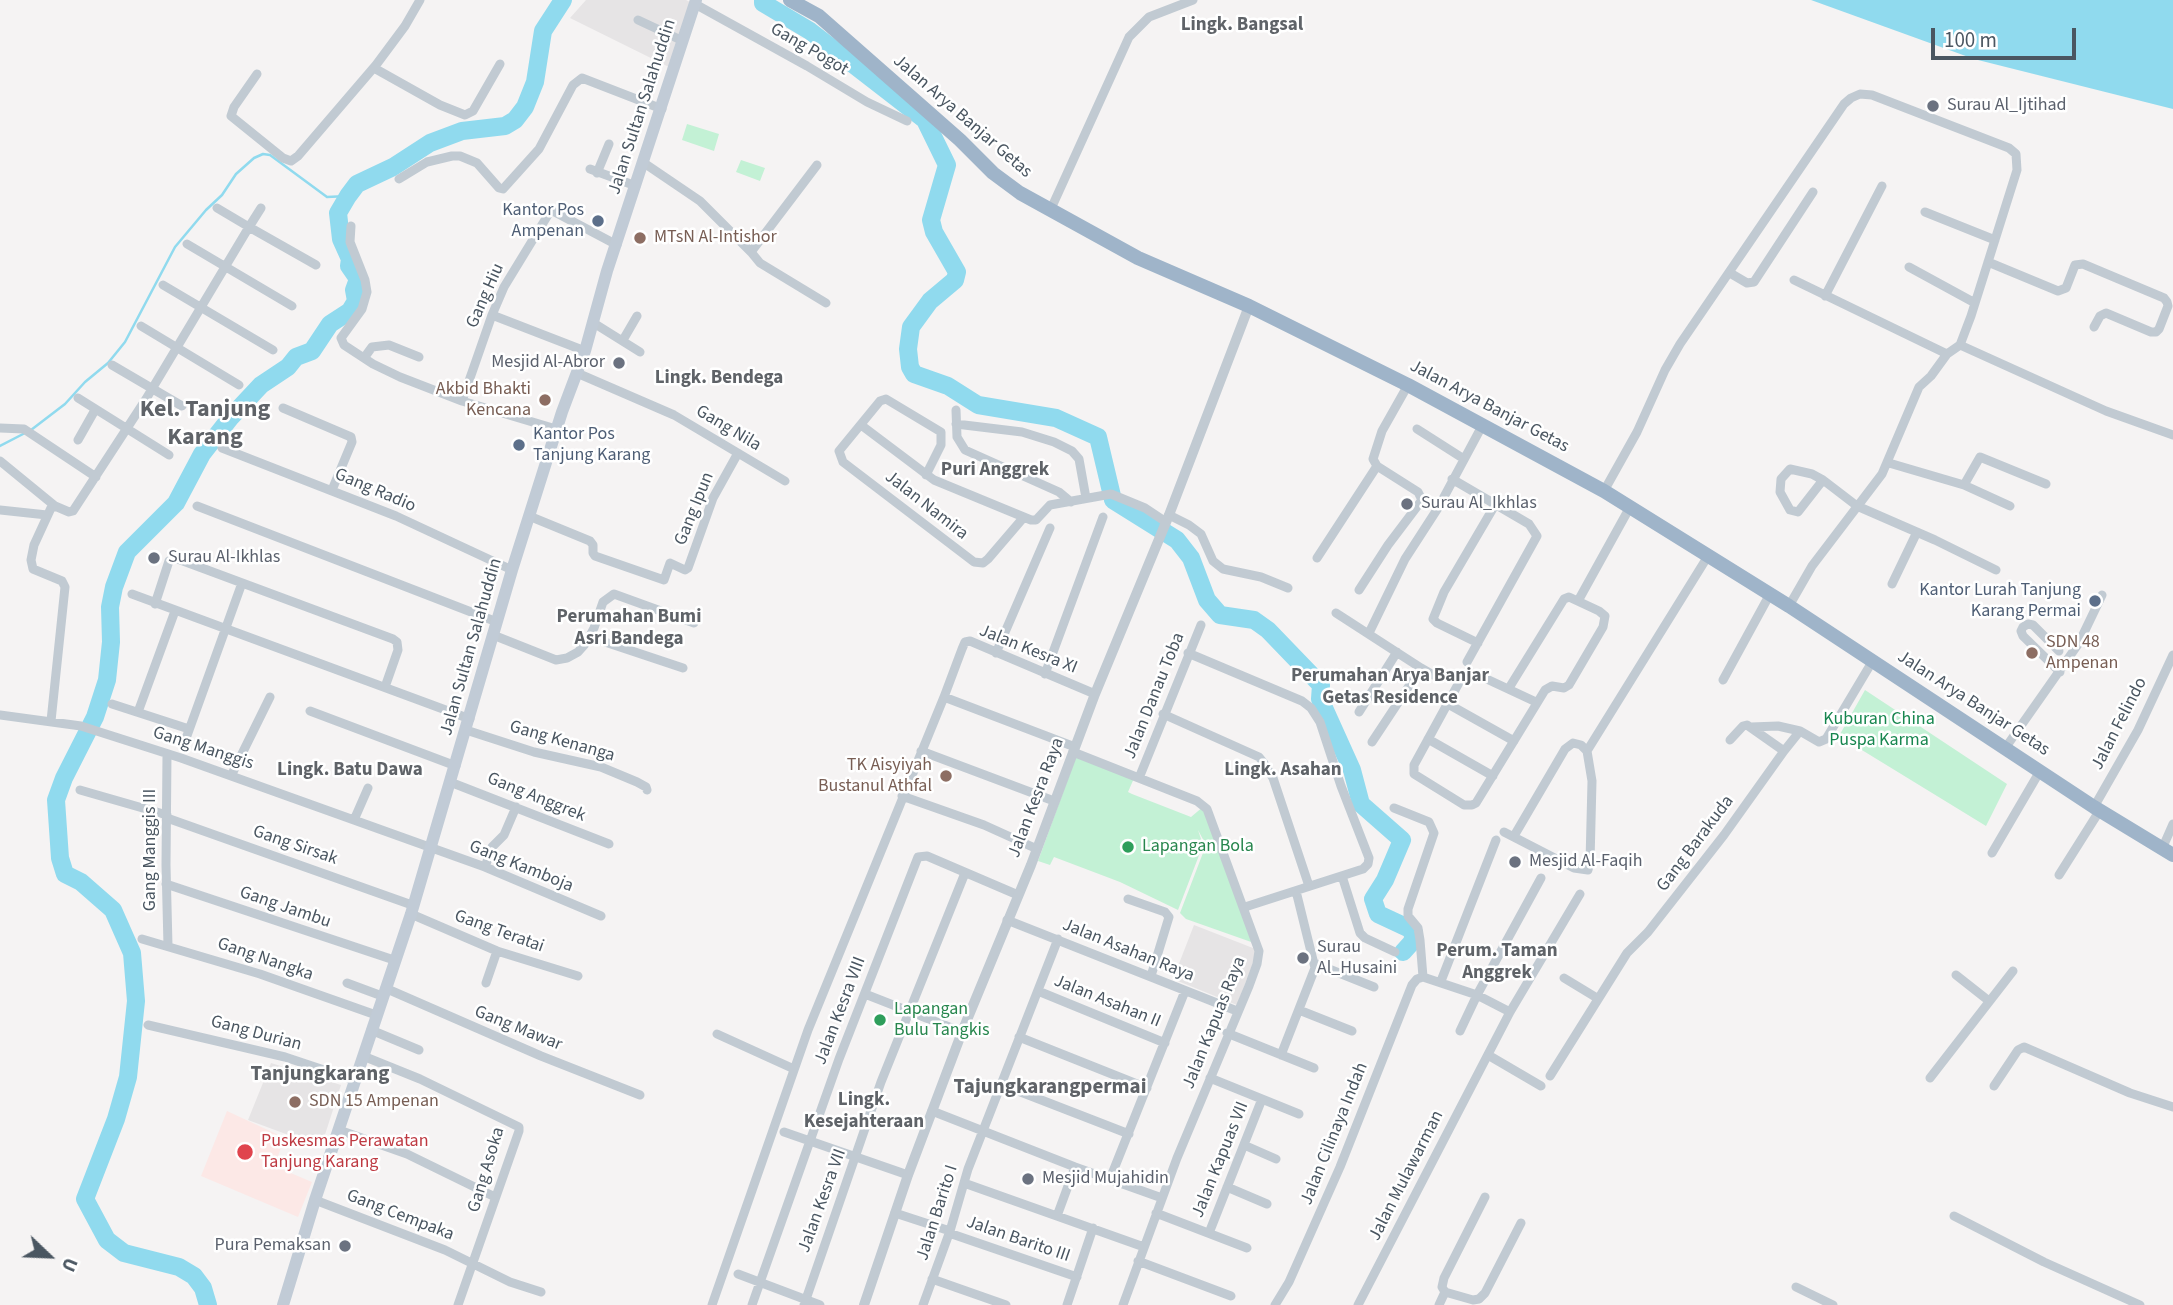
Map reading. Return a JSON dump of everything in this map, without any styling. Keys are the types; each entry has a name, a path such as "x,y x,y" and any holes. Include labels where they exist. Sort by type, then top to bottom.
{"highway":[{"name":"Jalan Arya Banjar Getas","path":"790,0 819,16 1006,183 1050,211 1138,258 1249,306 1408,385 1604,491 1789,606 2167,852"}],"main road":[{"name":"Jalan Sultan Salahuddin","path":"283,1305 456,766 496,622 556,429 585,351 695,2"}],"street":[{"path":"257,74 234,107 231,116 283,158 291,161 374,68 405,26 420,0"},
{"path":"1050,211 1129,37 1149,17 1193,0"},
{"name":"Gang Pogot","path":"695,2 867,102 907,121"},
{"path":"638,20 683,41"},
{"path":"374,68 440,105 465,115 473,111 500,64"},
{"path":"400,179 427,162 460,156 477,163 499,188 503,188 539,149 573,85 582,78 662,109"},
{"path":"1604,491 1637,432 1665,370 1844,104 1860,94 1872,95 1992,140 2016,154 2017,170 1960,345 1947,354 1919,387 1889,463 1812,566 1789,606"},
{"path":"609,144 594,171 636,186"},
{"path":"644,163 700,201 760,263 826,303"},
{"path":"751,251 817,165"},
{"path":"1825,296 1882,186"},
{"path":"1730,273 1747,283 1754,282 1813,192"},
{"path":"217,208 316,265"},
{"path":"0,461 55,506 69,512 73,510 153,388 261,208"},
{"name":"Gang Hiu","path":"462,401 504,287 551,210 617,244"},
{"path":"1925,212 1995,240"},
{"path":"351,226 351,242 367,292 364,305 341,340 344,345 400,377 462,401 556,429"},
{"path":"187,244 292,306"},
{"path":"1988,262 2058,291 2066,288 2076,265 2083,264 2164,298 2167,302 2168,306 2156,332 2105,313 2099,316 2095,327"},
{"path":"1909,267 1975,303"},
{"path":"1794,281 1947,354"},
{"path":"163,285 273,350"},
{"name":"Jalan Kesra Raya","path":"864,1305 908,1175 962,1032 1037,849 1095,694 1166,522 1249,306"},
{"path":"492,315 585,351"},
{"path":"623,340 637,316"},
{"path":"592,323 640,352"},
{"path":"141,326 239,385"},
{"path":"364,358 372,346 389,345 419,357"},
{"path":"1960,345 2113,415 2146,423 2173,435"},
{"path":"112,365 182,406"},
{"name":"Gang Nila","path":"577,373 674,415 785,481"},
{"path":"1359,590 1422,500 1418,492 1377,466 1373,459 1377,442 1408,385"},
{"path":"78,398 169,455"},
{"path":"926,475 942,443 942,435 936,427 886,399 880,401 861,425 926,475 1035,520 1048,506 1106,494 1118,496 1166,522 1189,525 1201,534 1213,561 1223,569 1261,577 1288,588"},
{"path":"284,408 351,437 352,443 332,490"},
{"path":"78,440 95,410"},
{"path":"956,410 958,440 965,450 1059,492 1071,502"},
{"path":"956,424 1022,432 1072,451 1079,459 1086,498"},
{"path":"1369,633 1405,559 1438,508 1483,424"},
{"name":"Jalan Namira","path":"861,425 840,448 838,454 843,462 974,562 987,561 1024,517"},
{"path":"0,428 29,432 96,477"},
{"path":"1417,429 1464,459"},
{"name":"Gang Radio","path":"222,448 396,516 512,570"},
{"name":"Gang Ipun","path":"529,516 590,541 595,556 650,577 664,579 671,563 688,569 713,498 738,453"},
{"path":"1965,485 1980,457 2046,484"},
{"path":"1889,463 1965,485 2010,506"},
{"path":"1318,558 1377,466"},
{"path":"1823,480 1798,512 1790,510 1780,492 1781,479 1790,469 1812,474 1823,480 1857,506 1996,570"},
{"path":"1452,479 1529,524 1537,536 1467,662"},
{"path":"1478,643 1433,619 1444,592 1495,505"},
{"path":"51,721 65,587 62,581 33,569 30,560 47,515 55,506"},
{"path":"197,506 496,622"},
{"path":"1577,601 1630,507"},
{"path":"0,510 47,515"},
{"path":"1045,674 1103,517"},
{"path":"996,653 1050,528"},
{"path":"1892,584 1917,532"},
{"path":"1504,832 1574,867 1588,870 1592,782 1587,751 1708,556"},
{"path":"155,604 168,562 173,558 396,640 398,650 385,687"},
{"path":"184,744 242,583"},
{"name":"Gang Kenanga","path":"132,594 385,687 534,752 601,767 637,782 647,790"},
{"path":"493,635 556,660 578,652 590,637 603,601 614,594 694,623"},
{"path":"1723,681 1770,594"},
{"path":"2006,747 2079,643 2102,594"},
{"path":"1509,688 1562,601 1569,597 1603,614 1603,626 1567,688 1548,688 1536,702 1476,803 1467,806 1414,774 1414,765 1461,679 1468,673 1509,688 1536,702"},
{"path":"138,712 174,611"},
{"path":"1336,613 1433,675"},
{"name":"Jalan Danau Toba","path":"1139,778 1201,625"},
{"path":"2059,651 2033,625 2024,626 2021,631 2023,636 2060,672"},
{"path":"590,637 683,668"},
{"name":"Jalan Kesra XI","path":"949,698 965,642 970,641 1095,694"},
{"path":"1359,712 1397,652"},
{"path":"1188,653 1302,701 1315,712 1369,860 1364,869 1245,907"},
{"name":"Jalan Felindo","path":"2059,875 2138,730 2173,655"},
{"path":"1730,740 1743,726 1778,726 1800,731 1819,743 1826,739 1872,662"},
{"path":"1371,743 1422,668"},
{"path":"232,774 270,697"},
{"path":"712,1305 794,1069 902,796 921,751 949,698"},
{"name":"Jalan Kapuas Raya","path":"949,698 1196,801 1207,809 1259,951 1257,964 1161,1198 1123,1305"},
{"path":"112,704 189,729"},
{"path":"1448,704 1514,741"},
{"path":"310,711 456,766"},
{"name":"Gang Manggis","path":"0,715 51,721 102,732 232,774 430,849"},
{"path":"1163,715 1247,752 1263,762 1273,778 1309,886"},
{"path":"1751,727 1784,751"},
{"name":"Gang Barakuda","path":"1550,1076 1627,953 1648,932 1724,835 1800,731"},
{"path":"1428,739 1493,776"},
{"path":"1514,836 1565,749 1575,743 1587,751"},
{"path":"921,751 1054,802"},
{"name":"Gang Manggis III","path":"167,754 168,946"},
{"path":"1992,852 2040,771"},
{"name":"Gang Anggrek","path":"450,782 609,845"},
{"path":"354,820 368,788"},
{"name":"Gang Sirsak","path":"80,790 167,816 411,910"},
{"path":"902,796 984,825 1037,849"},
{"path":"485,867 492,848 504,835 516,807"},
{"path":"1394,808 1429,822 1434,833 1408,909 1408,916 1418,928 1423,977 1477,995 1510,1012"},
{"path":"2167,852 2173,824"},
{"path":"1441,981 1496,840"},
{"name":"Gang Kamboja","path":"430,849 485,867 601,916"},
{"name":"Jalan Kesra VIII","path":"752,1305 809,1142 918,858 920,855 927,856 965,873"},
{"path":"965,873 1018,895"},
{"name":"Jalan Kesra VII","path":"805,1302 909,1011 965,873"},
{"path":"1342,876 1360,933 1395,952"},
{"path":"1460,1031 1541,878"},
{"name":"Gang Jambu","path":"166,884 394,960"},
{"path":"1281,1055 1314,971 1296,891"},
{"name":"Jalan Mulawarman","path":"1357,1305 1510,1012 1580,894"},
{"path":"1128,899 1165,912 1169,917 1151,976"},
{"name":"Gang Teratai","path":"411,910 497,951 578,976"},
{"name":"Jalan Asahan Raya","path":"1007,920 1237,1011"},
{"name":"Gang Nangka","path":"142,939 282,981 376,1015"},
{"name":"Jalan Barito I","path":"923,1305 950,1232 982,1130 1058,939"},
{"path":"486,983 497,951"},
{"path":"1314,963 1374,987"},
{"path":"1930,1078 2013,971"},
{"path":"1956,975 1989,1001"},
{"name":"Jalan Cilinaya Indah","path":"1275,1305 1289,1282 1340,1167 1412,985 1416,979 1423,977"},
{"path":"1564,978 1597,999"},
{"name":"Gang Mawar","path":"347,983 384,992 640,1095"},
{"name":"Jalan Asahan II","path":"1038,991 1165,1043"},
{"path":"1110,1179 1185,991"},
{"path":"864,994 962,1032"},
{"path":"1299,1010 1352,1031"},
{"name":"Gang Durian","path":"148,1025 285,1056 354,1080"},
{"path":"371,1030 419,1050"},
{"path":"717,1034 794,1069"},
{"path":"1227,1034 1314,1069"},
{"path":"1019,1037 1147,1088"},
{"path":"1993,1086 2018,1051 2024,1047 2130,1093 2173,1107"},
{"name":"Gang Asoka","path":"363,1056 420,1079 519,1127 458,1305"},
{"path":"1486,1058 1541,1086"},
{"path":"1210,1078 1299,1114"},
{"path":"1000,1084 1129,1134"},
{"name":"Jalan Kapuas VII","path":"1209,1233 1262,1099"},
{"path":"933,1111 1161,1198"},
{"path":"339,1130 407,1154 495,1198"},
{"path":"784,1132 908,1175"},
{"path":"1244,1145 1276,1159"},
{"path":"1057,1216 1075,1167"},
{"path":"964,1183 1144,1247"},
{"path":"1227,1186 1267,1204"},
{"path":"1485,1197 1444,1278 1442,1287 1445,1292 1479,1299 1485,1293 1521,1223"},
{"name":"Gang Cempaka","path":"315,1200 374,1221 472,1262 510,1282 541,1292"},
{"name":"Jalan Barito III","path":"895,1213 1077,1277"},
{"path":"1156,1213 1247,1248"},
{"path":"1954,1216 2044,1262 2140,1305"},
{"path":"1067,1305 1093,1228"},
{"path":"1139,1261 1231,1296"},
{"path":"738,1274 805,1302 820,1305"},
{"path":"932,1279 1006,1305"},
{"path":"1796,1287 1833,1305"},
{"path":"1438,1305 1445,1292"}],"shaded area":[{"path":"586,0 686,0 692,3 669,67 570,18"},
{"path":"1194,925 1258,950 1237,1005 1173,979"},
{"name":"SDN 15 Ampenan","path":"271,1063 341,1085 321,1147 248,1120"},
{"name":"Puskesmas Perawatan Tanjung Karang","path":"227,1111 285,1138 274,1166 312,1182 298,1217 201,1176"}],"green space":[{"path":"687,124 719,134 714,151 682,140"},
{"path":"741,160 765,168 760,181 736,172"},
{"name":"Kuburan China Puspa Karma","path":"1865,690 2007,784 1986,826 1839,736"},
{"path":"1077,754 1135,776 1128,792 1132,794 1191,817 1204,806 1254,943 1186,919 1180,913 1206,845 1198,830 1203,845 1178,910 1120,882 1054,857 1050,865 1038,861"}],"water":[{"path":"1811,0 2173,0 2173,109 1974,59"}],"waterway":[{"path":"208,1305 203,1288 194,1276 179,1267 124,1253 107,1240 85,1199 116,1119 128,1077 136,1001 132,953 113,910 81,882 65,874 60,858 56,800 64,778 95,717 107,680 111,642 110,607 127,552 176,503 202,454 231,417 261,385 288,367 296,357 312,351 330,324 350,311 356,301 354,290 358,279 349,266 350,259 341,239 338,213 348,196 357,184 393,167 430,143 462,131 505,126 515,120 525,107 535,82 543,31 563,0"},
{"path":"763,0 763,3 810,31 925,120 947,165 931,220 934,232 957,272 955,280 930,301 911,327 908,349 910,367 914,374 948,386 978,405 1056,418 1098,437 1113,500 1177,540 1191,558 1207,600 1220,615 1254,620 1268,630 1321,685 1320,699 1352,770 1361,804 1402,840 1385,880 1373,899 1378,914 1414,933 1412,942 1403,952"},
{"path":"31,430 65,404 85,382 108,363 125,342 175,247 222,195 236,174 254,158 263,154 270,155 327,197 348,196"},
{"path":"0,446 25,433"}],"place":[{"name":"Surau Al_Ijtihad","path":"1933,106"},
{"name":"Kantor Pos Ampenan","path":"598,221"},
{"name":"MTsN Al-Intishor","path":"640,238"},
{"name":"Mesjid Al-Abror","path":"619,363"},
{"name":"Akbid Bhakti Kencana","path":"545,400"},
{"name":"Kantor Pos Tanjung Karang","path":"519,445"},
{"name":"Surau Al_Ikhlas","path":"1407,504"},
{"name":"Surau Al-Ikhlas","path":"154,558"},
{"name":"Kantor Lurah Tanjung Karang Permai","path":"2095,601"},
{"name":"SDN 48 Ampenan","path":"2032,653"},
{"name":"TK Aisyiyah Bustanul Athfal","path":"946,776"},
{"name":"Lapangan Bola","path":"1128,847"},
{"name":"Mesjid Al-Faqih","path":"1515,862"},
{"name":"Surau Al_Husaini","path":"1303,958"},
{"name":"Lapangan Bulu Tangkis","path":"880,1020"},
{"name":"SDN 15 Ampenan","path":"295,1102"},
{"name":"Puskesmas Perawatan Tanjung Karang","path":"245,1152"},
{"name":"Mesjid Mujahidin","path":"1028,1179"},
{"name":"Pura Pemaksan","path":"345,1246"}],"district":[{"name":"Lingk. Bangsal","path":"1242,26"},
{"name":"Lingk. Bendega","path":"719,379"},
{"name":"Kel. Tanjung Karang","path":"205,425"},
{"name":"Puri Anggrek","path":"995,471"},
{"name":"Perumahan Bumi Asri Bandega","path":"629,629"},
{"name":"Perumahan Arya Banjar Getas Residence","path":"1390,688"},
{"name":"Lingk. Batu Dawa","path":"350,771"},
{"name":"Lingk. Asahan","path":"1283,771"},
{"name":"Perum. Taman Anggrek","path":"1497,963"},
{"name":"Tanjungkarang","path":"320,1075"},
{"name":"Tajungkarangpermai","path":"1050,1088"},
{"name":"Lingk. Kesejahteraan","path":"864,1112"}]}
